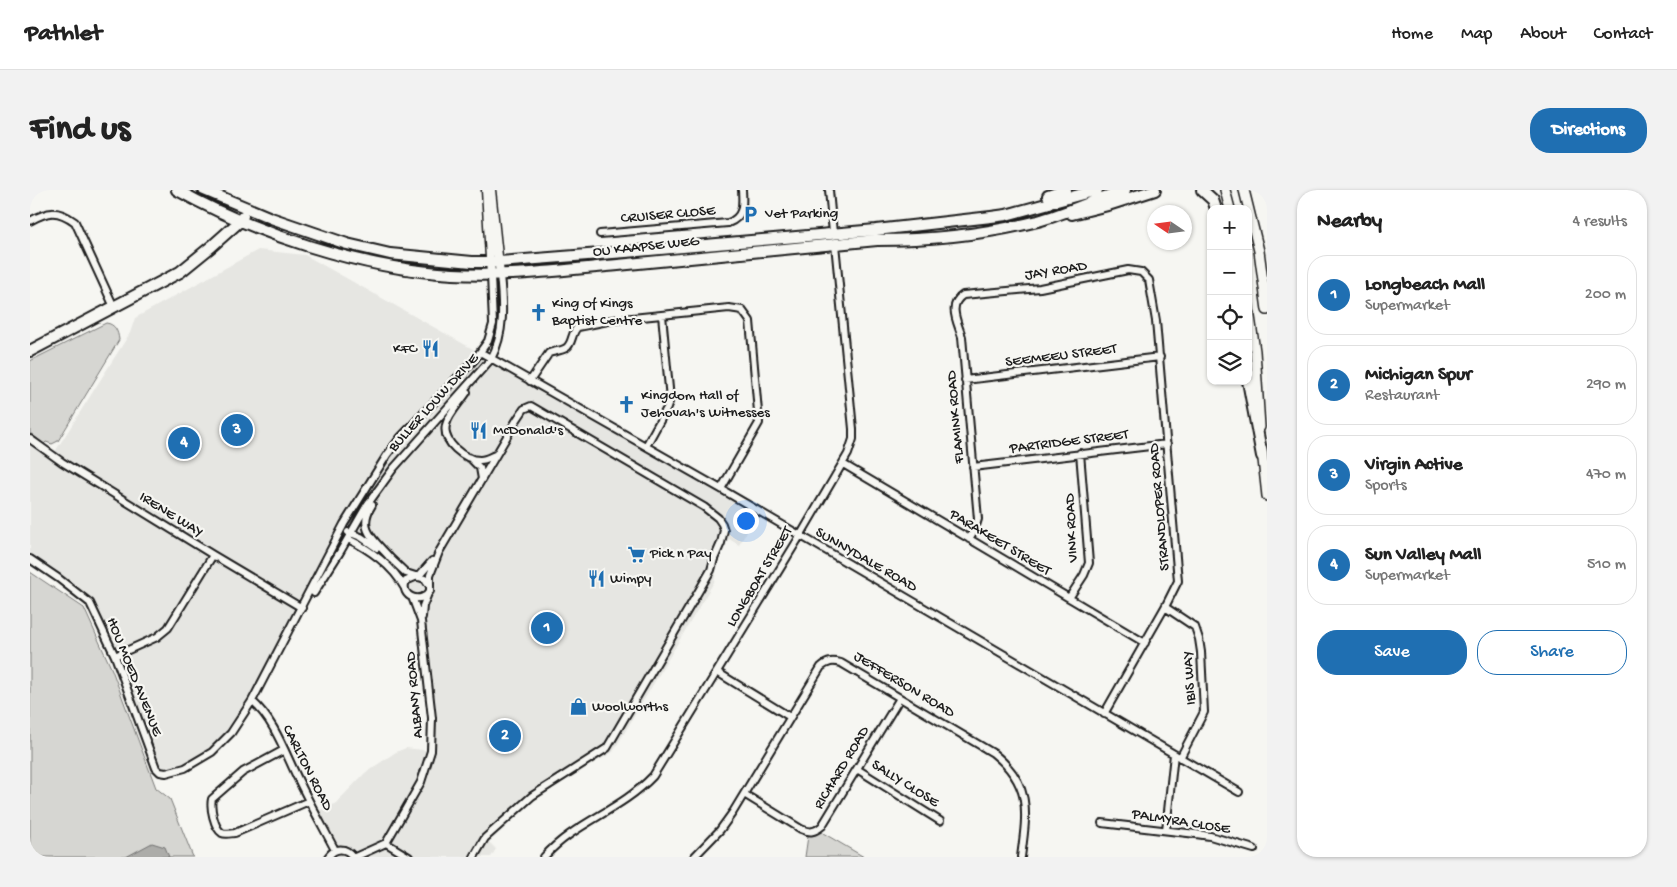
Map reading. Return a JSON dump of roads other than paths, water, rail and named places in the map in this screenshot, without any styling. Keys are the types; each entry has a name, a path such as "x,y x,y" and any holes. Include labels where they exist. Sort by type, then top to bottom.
{"main road":[{"name":"OU KAAPSE WEG","path":"177,190 240,221 341,255 380,265 451,274 496,275 990,231 1040,220 1125,190"},
{"name":"OU KAAPSE WEG","path":"204,190 248,209 347,244 390,254 455,261 495,262 876,230 991,217 1097,190"},
{"path":"1021,210 1044,198 1066,190"},
{"path":"1040,220 1090,210 1155,190"},
{"path":"1202,190 1213,200 1215,205"},
{"path":"1225,190 1229,205"},
{"path":"1244,190 1259,251 1267,310"},
{"path":"30,351 180,272 240,221 248,209"},
{"path":"1252,332 1257,369 1262,456"},
{"path":"1249,385 1262,456 1267,496"}],"street":[{"name":"BULLER LOUW DRIVE","path":"486,190 495,262"},
{"name":"BULLER LOUW DRIVE","path":"302,608 311,597 376,490 393,468 492,359 497,348 503,315 496,275 491,190"},
{"name":"CRUISER CLOSE","path":"600,234 728,223 735,220 741,212 743,207 742,190"},
{"path":"829,190 833,233"},
{"path":"30,221 48,212 63,214 75,222 114,307"},
{"name":"LONGBOAT STREET","path":"544,857 572,832 634,795 657,771 843,464 850,448 853,430 834,244"},
{"name":"JAY ROAD","path":"963,295 1040,288 1128,270 1141,272 1149,280"},
{"name":"BULLER LOUW DRIVE","path":"160,772 166,773 186,768 212,752 231,733 252,701 344,524 388,455 400,438 488,341 493,324 496,275"},
{"name":"STRANDLOPER ROAD","path":"1104,714 1177,586 1178,576 1160,357 1149,280"},
{"name":"FLAMINK ROAD","path":"963,295 958,299 954,308 962,337 978,519 969,539"},
{"path":"530,381 550,353 568,346 575,329 578,327 612,320 737,308 744,312 750,321 759,423 720,489"},
{"path":"646,446 668,408 670,399 662,315"},
{"name":"SUNNYDALE ROAD","path":"480,352 646,446 1239,792"},
{"name":"SEEMEEU STREET","path":"965,380 1160,357"},
{"path":"475,378 448,418 445,432 447,440 480,468 482,480"},
{"path":"421,620 423,606 430,591 430,575 439,552 524,409 532,406 704,507 718,518 724,530 721,543 707,578 607,748 532,796 485,838 474,857"},
{"name":"IRENE WAY","path":"30,439 62,462 302,608"},
{"name":"PARTRIDGE STREET","path":"973,466 1167,444"},
{"path":"411,448 369,510 366,528 371,537 406,573 425,579 430,586"},
{"path":"469,458 487,459 497,453"},
{"name":"VINK ROAD","path":"1069,598 1084,575 1089,563 1080,453"},
{"name":"PARAKEET STREET","path":"843,464 1145,643"},
{"path":"344,524 348,535 382,561 401,581 412,598 421,620"},
{"path":"336,542 348,535 369,542 391,559"},
{"path":"404,587 406,581 416,577 439,552"},
{"path":"115,656 158,636 168,628 213,555"},
{"name":"HOU MOED AVENUE","path":"30,559 90,603 115,656 156,768 160,772"},
{"path":"412,598 421,599 427,596"},
{"name":"IBIS WAY","path":"1165,607 1195,627 1201,652 1204,712 1177,756"},
{"name":"ALBANY ROAD","path":"386,843 421,782 431,751 432,718 421,620"},
{"name":"JEFFERSON ROAD","path":"694,857 720,830 821,667 831,661 841,663 993,753 1010,768 1021,789 1025,802 1026,815 1021,857"},
{"path":"717,672 790,716"},
{"name":"RICHARD ROAD","path":"744,794 801,829 812,832 822,826 900,698"},
{"name":"CARLTON ROAD","path":"252,701 270,720 335,850"},
{"path":"284,750 243,772 212,799 211,810 219,829 222,833 235,833 309,801"},
{"path":"1166,830 1177,756"},
{"name":"SALLY CLOSE","path":"857,769 940,821"},
{"name":"PALMYRA CLOSE","path":"1102,823 1210,836 1254,849"},
{"path":"328,857 335,850 344,849 354,857 386,843 409,857"}],"place":[{"name":"Vet Parking","path":"751,214"},
{"name":"King Of Kings Baptist Centre","path":"538,313"},
{"name":"KFC","path":"431,349"},
{"name":"Kingdom Hall of Jehovah's Witnesses","path":"627,405"},
{"name":"Virgin Active","path":"237,430"},
{"name":"McDonald's","path":"479,431"},
{"name":"Sun Valley Mall","path":"184,443"},
{"name":"Pick n Pay","path":"636,554"},
{"name":"Wimpy","path":"596,579"},
{"name":"Longbeach Mall","path":"547,628"},
{"name":"Woolworths","path":"578,707"},
{"name":"Michigan Spur","path":"505,736"}]}
